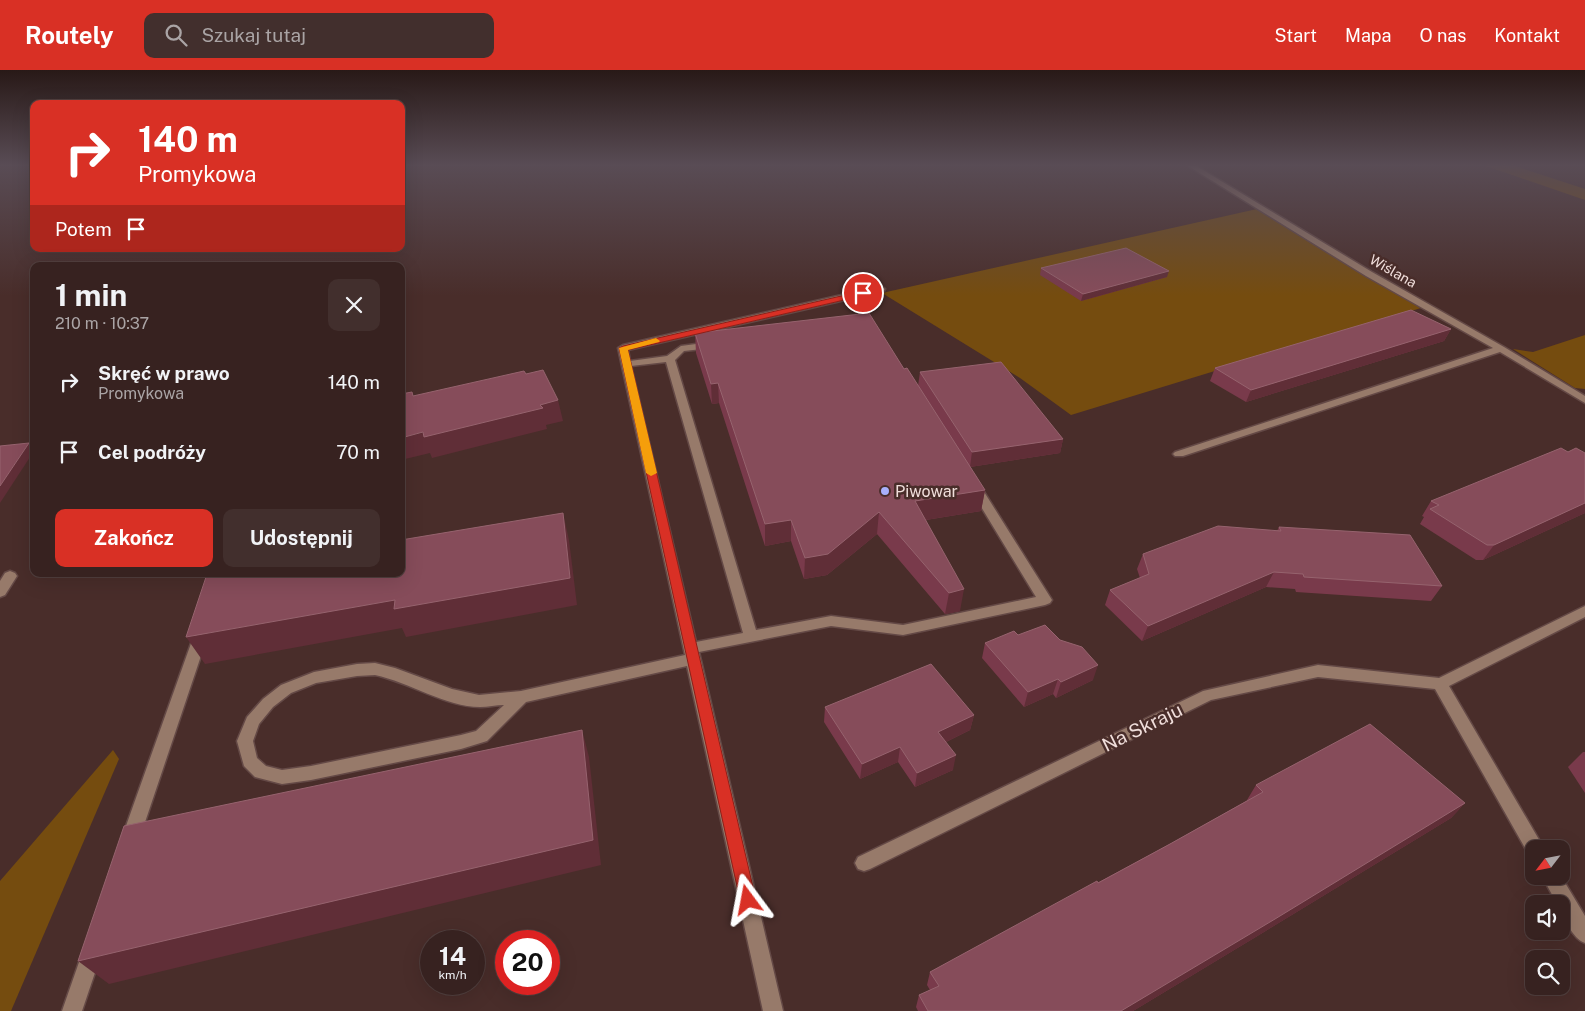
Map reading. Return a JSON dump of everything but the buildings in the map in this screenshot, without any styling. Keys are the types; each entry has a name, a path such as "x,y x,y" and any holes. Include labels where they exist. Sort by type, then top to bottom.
{"street":[{"name":"Wiślana","path":"1260,208 1369,274 1501,349 1585,400"},
{"path":"772,1011 623,348 882,289"},
{"path":"626,364 670,359 681,349 720,344"},
{"path":"1179,454 1501,349"},
{"path":"670,359 751,636"},
{"path":"521,697 481,736 461,742 311,773 282,777 261,772 250,761 245,741 252,721 268,703 286,689 314,678 357,670 375,669 390,672 451,695 479,701 521,697 693,653 751,636 830,621 903,630 1045,600 967,475"},
{"path":"0,592 10,576"},
{"path":"1530,840 1440,684 1585,611"},
{"path":"126,852 206,620"},
{"name":"Na Skraju","path":"864,863 1208,695 1318,671 1440,684"},
{"path":"1556,885 1585,934"},
{"path":"72,1011 98,936"}],"shaded area":[{"path":"1257,209 1421,308 1071,415 1020,378 882,293"},
{"path":"1585,335 1585,389 1575,388 1513,349 1533,352"},
{"path":"113,750 119,759 11,1011 0,1011 0,881"}],"slow traffic":[{"path":"651,473 623,348 656,341"}],"place":[{"name":"Piwowar","path":"885,491"}],"route":[{"path":"748,900 623,348 863,293"}]}
